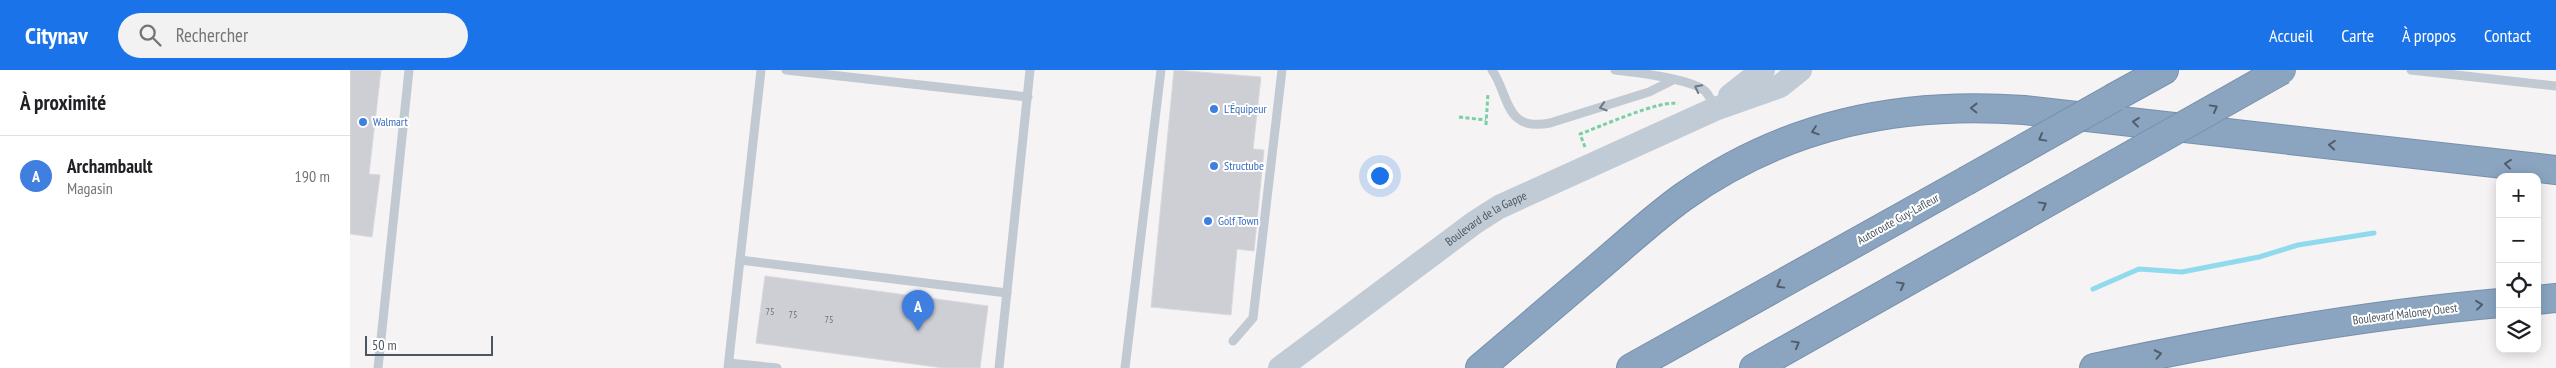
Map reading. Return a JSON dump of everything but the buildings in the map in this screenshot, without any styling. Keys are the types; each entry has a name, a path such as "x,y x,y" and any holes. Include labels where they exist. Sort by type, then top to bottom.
{"highway":[{"name":"Autoroute Guy-Lafleur","path":"1631,368 2164,70"},
{"path":"1754,368 2282,70"},
{"path":"1480,368 1654,219 1683,197 1726,170 1772,148 1852,120 1914,110 1992,108 2381,149 2556,170"},
{"path":"2541,300 2556,298"},
{"name":"Boulevard Maloney Ouest","path":"2094,368 2310,327 2392,314 2496,303"}],"street":[{"name":"Boulevard de la Gappe","path":"1715,108 1763,70"},
{"name":"Boulevard de la Gappe","path":"1280,368 1486,215 1527,193 1715,108 1780,86 1800,70"}],"lane":[{"path":"378,368 409,70"},
{"path":"761,70 729,366 777,368"},
{"path":"786,70 1028,97"},
{"path":"999,368 1030,70"},
{"path":"1125,368 1161,70"},
{"path":"1233,341 1253,318 1282,70"},
{"path":"1492,70 1512,114 1525,123 1534,125 1550,123 1649,92 1671,80"},
{"path":"1615,70 1648,74 1701,88 1709,96 1715,108"},
{"path":"2411,70 2556,86"},
{"path":"740,260 1007,293"}],"path":[{"path":"1486,125 1489,86"},
{"path":"1585,148 1580,134 1612,123 1621,116 1674,103 1680,107"},
{"path":"1459,117 1486,120"}],"waterway":[{"path":"2093,289 2139,269 2182,272 2259,257 2298,245 2374,233"}],"place":[{"name":"L'Équipeur","path":"1214,109"},
{"name":"Walmart","path":"363,122"},
{"name":"Structube","path":"1214,166"},
{"name":"Golf Town","path":"1208,221"},
{"name":"Archambault","path":"918,331"}]}
